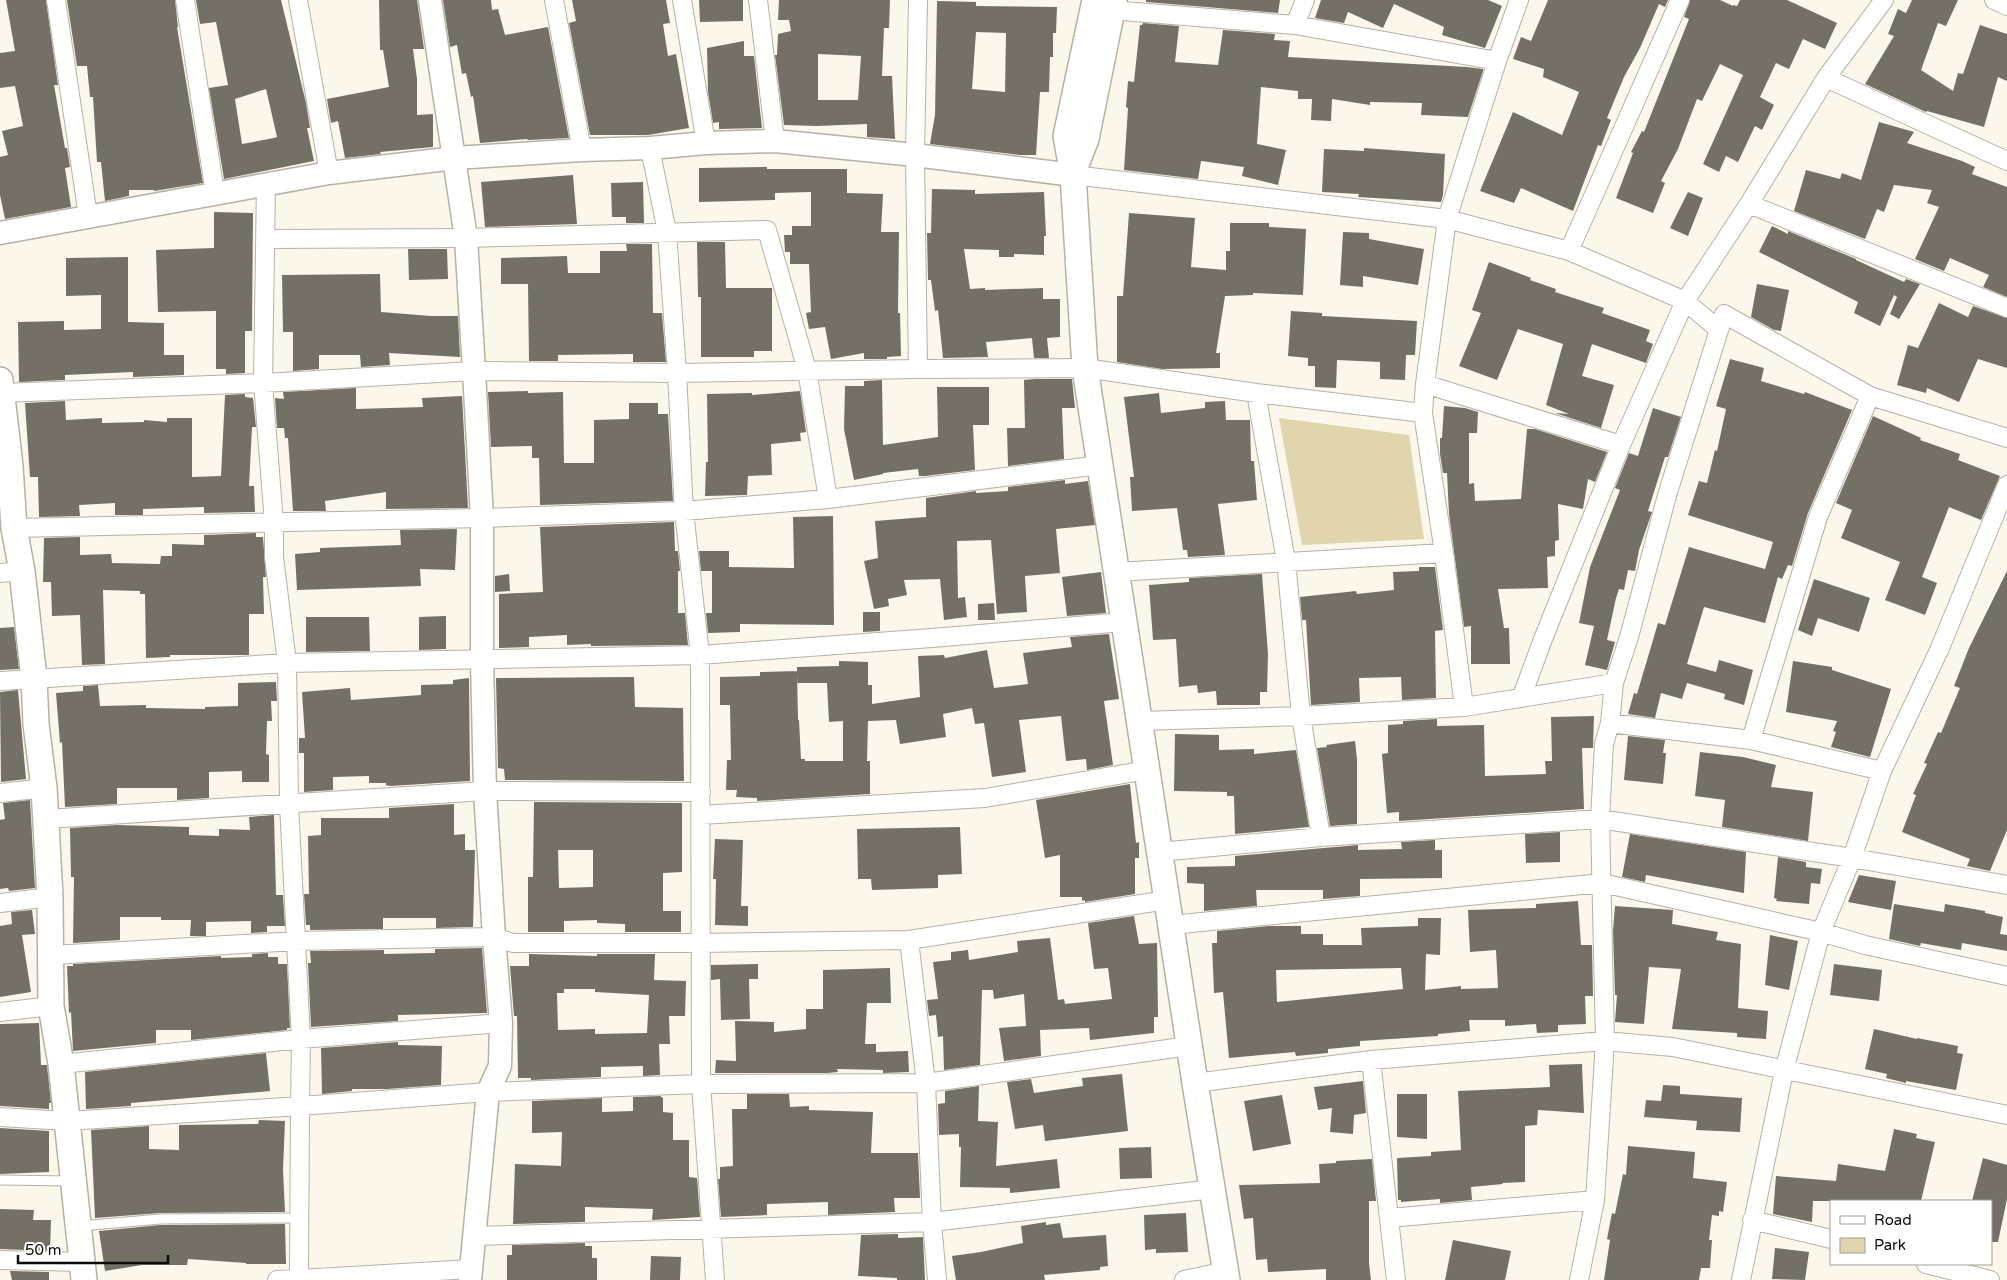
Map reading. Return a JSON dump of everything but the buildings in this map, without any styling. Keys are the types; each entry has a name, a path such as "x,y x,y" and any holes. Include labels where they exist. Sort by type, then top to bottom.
{"main road":[{"path":"1107,3 1066,136 1072,175 1085,368 1189,1046 1227,1276"},
{"path":"1,387 5,466 14,528 11,572 34,678 36,724 44,788 52,955 51,1006 61,1064 83,1271"}],"street":[{"path":"56,0 88,216"},
{"path":"185,0 214,193"},
{"path":"298,0 329,173"},
{"path":"276,1280 471,1275 488,1092 500,1066 501,1023 486,791 482,660 482,518 466,238 430,0"},
{"path":"554,0 582,150"},
{"path":"682,0 706,143"},
{"path":"758,0 776,141"},
{"path":"918,0 915,155 918,368"},
{"path":"1295,25 1306,0"},
{"path":"1464,706 1423,413 1425,384 1447,220 1496,62 1519,0"},
{"path":"1569,251 1680,0"},
{"path":"1522,696 1621,445 1685,301 1749,204 1826,78 1884,0"},
{"path":"1994,0 2007,6"},
{"path":"1107,3 1295,25 1496,62"},
{"path":"1826,78 2007,161"},
{"path":"0,233 266,183 329,173 455,158 650,148 706,143 776,141 915,155 1447,220 1569,251 1685,301 1719,330"},
{"path":"650,148 668,232 684,511 700,655 702,1084 715,1280"},
{"path":"266,183 263,383 274,523 274,557 288,663 289,804 301,1039 299,1279"},
{"path":"1749,204 2007,308"},
{"path":"266,238 466,238 767,230 807,370 828,498"},
{"path":"1579,1280 1595,1200 1605,1041 1600,819 1604,744 1610,723 1614,683 1668,492 1724,314 1870,396 2007,438"},
{"path":"1,387 263,383 474,371 677,372 918,368 1085,368 1256,393 1423,413"},
{"path":"1425,384 1621,445"},
{"path":"1256,393 1286,561 1300,716 1321,837"},
{"path":"1751,740 1818,517 1870,396"},
{"path":"14,528 482,518 684,511 828,498 1100,465"},
{"path":"1741,1280 1784,1071 1821,932 1852,858 1882,771 1940,648 2007,485"},
{"path":"1116,572 1444,553"},
{"path":"0,681 288,663 700,655 1124,622"},
{"path":"1139,721 1300,716 1464,706 1614,683"},
{"path":"1610,723 1751,740 1882,771"},
{"path":"701,815 985,798 1147,770"},
{"path":"0,793 44,788"},
{"path":"46,819 486,791 701,792"},
{"path":"1160,852 1321,837 1600,819 2006,882"},
{"path":"1171,925 1602,883 1821,932 1865,945 2007,976"},
{"path":"0,903 50,897"},
{"path":"52,955 296,941 494,937 513,943 908,940 1167,900"},
{"path":"908,940 926,1083 932,1222 937,1280"},
{"path":"0,1012 51,1006"},
{"path":"61,1064 301,1039 501,1023"},
{"path":"1195,1083 1371,1060 1605,1041 1673,1047 2007,1115"},
{"path":"0,1116 67,1121 488,1092 702,1084 926,1083 1189,1046"},
{"path":"1371,1060 1396,1280"},
{"path":"475,1236 932,1222 1214,1189"},
{"path":"1389,1218 1595,1200"},
{"path":"1752,1220 1830,1240"},
{"path":"0,1260 83,1271"},
{"path":"1930,1265 1990,1280"},
{"path":"1184,1280 1227,1276"}],"lane":[{"path":"0,1180 73,1181"},
{"path":"78,1227 160,1219 299,1218"}],"green space":[{"path":"1279,418 1409,435 1424,539 1302,545"}]}
